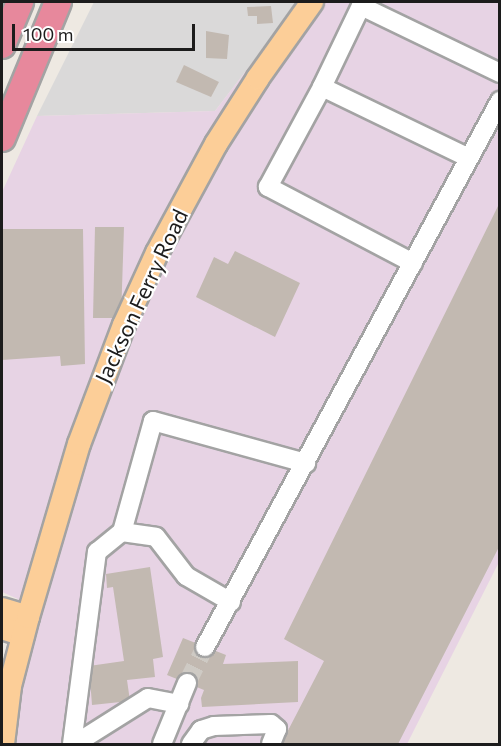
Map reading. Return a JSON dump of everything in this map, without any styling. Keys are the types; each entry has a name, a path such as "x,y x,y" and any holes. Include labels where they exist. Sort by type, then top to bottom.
{"highway":[{"path":"2,45 20,2"},
{"path":"2,138 58,2"},
{"path":"2,154 13,110"}],"main road":[{"name":"Jackson Ferry Road","path":"3,732 10,686 79,444 124,325 158,253 216,144 258,78 312,2"},
{"path":"2,609 26,626"},
{"path":"2,628 26,626"}],"lane":[{"path":"413,263 268,187 322,87 361,6 500,73"},
{"path":"322,87 469,158"},
{"path":"206,647 500,101"},
{"path":"73,744 97,552 122,532 153,421 306,463"},
{"path":"122,532 156,537 186,576 231,602"},
{"path":"162,744 187,683"},
{"path":"73,744 148,698 179,704"},
{"path":"191,744 201,730 214,726 271,724 277,729 271,744"}],"shaded area":[{"path":"94,2 299,2 215,111 37,116"},
{"path":"299,2 499,2 499,562 407,744 2,744 18,599 2,592 2,192 37,116 215,111"}],"building":[{"path":"271,6 273,23 257,24 257,16 248,16 247,7"},
{"path":"206,31 229,35 227,59 206,58"},
{"path":"184,65 219,82 211,97 176,82"},
{"path":"500,202 500,545 398,744 281,744 324,661 284,639"},
{"path":"95,227 124,227 121,318 93,318"},
{"path":"2,229 83,229 85,364 61,366 60,356 2,360"},
{"path":"235,251 300,283 275,337 196,297 214,257 228,264"},
{"path":"150,567 163,657 153,659 155,677 127,680 130,701 92,705 89,666 124,661 113,587 107,588 106,574"},
{"path":"183,638 226,655 223,664 298,661 298,702 202,707 201,698 204,690 167,675"}],"tunnel":[{"path":"187,683 205,647"}]}
